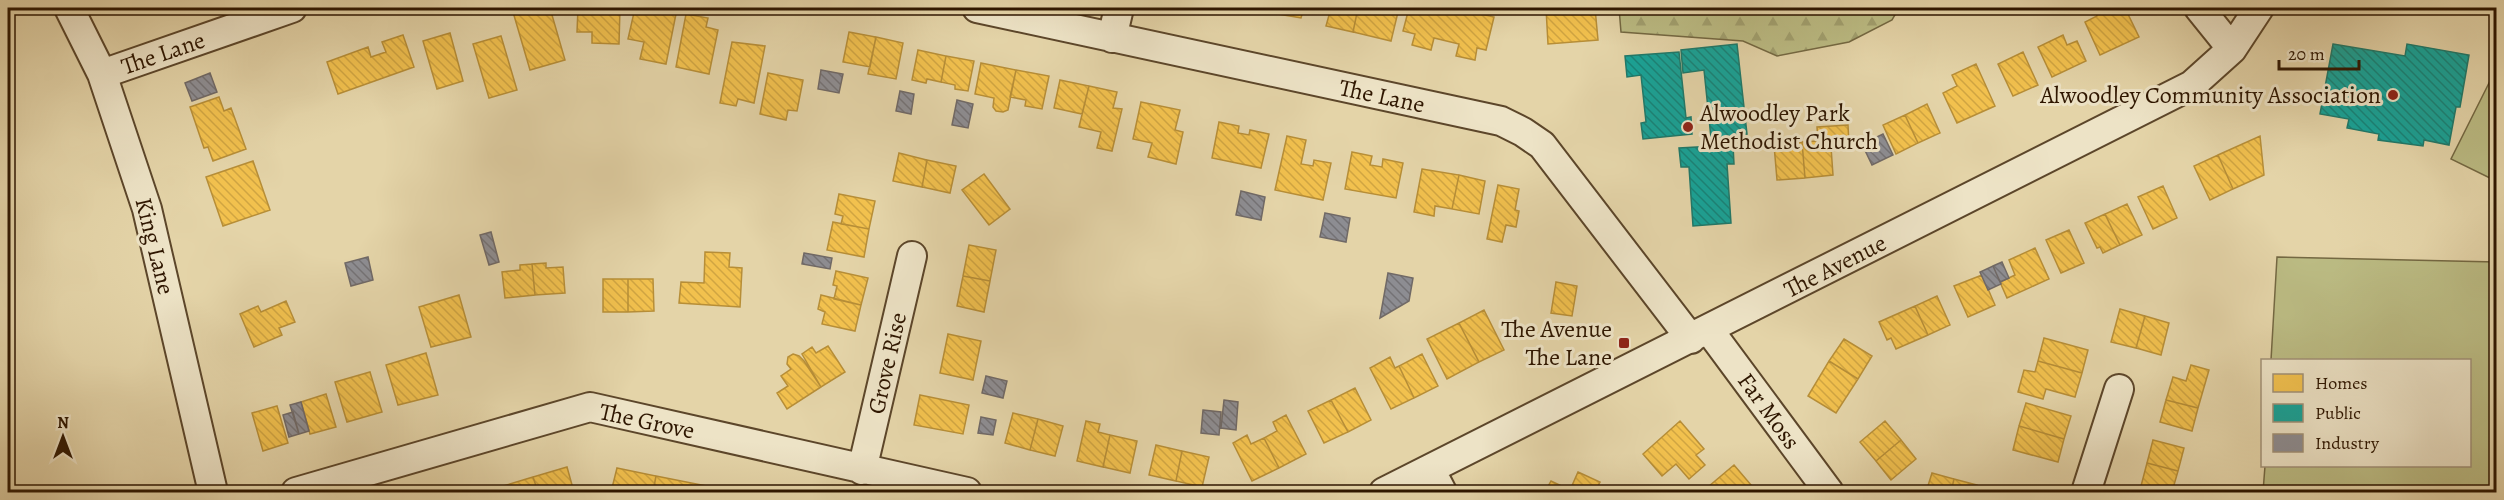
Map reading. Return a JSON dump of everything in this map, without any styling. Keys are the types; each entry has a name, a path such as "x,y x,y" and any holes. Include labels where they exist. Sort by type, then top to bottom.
{"street":[{"name":"King Lane","path":"69,8 102,74 147,209 213,492"},
{"name":"The Lane","path":"102,74 292,8"},
{"name":"The Lane","path":"977,8 1501,121 1524,132 1542,146 1700,334"},
{"path":"1112,38 1119,8"},
{"path":"2199,8 2232,49"},
{"name":"The Avenue","path":"1384,492 1436,481 1700,334 2192,85 2232,49 2259,8"},
{"name":"Grove Rise","path":"862,470 912,256"},
{"name":"Far Moss","path":"1700,334 1829,492"},
{"path":"2086,492 2119,389"},
{"name":"The Grove","path":"296,492 590,407 967,492"}],"green space":[{"path":"1619,8 1899,8 1892,20 1849,42 1777,56 1743,41 1621,32"},
{"path":"2496,69 2496,181 2451,159"},
{"path":"2277,257 2496,262 2496,492 2263,492 2265,467 2471,467 2471,359 2271,359"}],"building: Homes":[{"path":"527,8 531,11 550,8 565,60 530,70 513,12"},
{"path":"578,8 620,8 619,44 592,43 592,32 577,32"},
{"path":"635,8 677,9 666,64 640,59 644,42 628,39"},
{"path":"1253,8 1278,8 1277,14"},
{"path":"1278,8 1304,8 1301,18 1277,14"},
{"path":"1331,8 1358,8 1353,32 1326,26"},
{"path":"1358,8 1399,8 1391,41 1353,32"},
{"path":"1409,8 1455,8 1494,17 1486,50 1477,48 1475,60 1456,56 1459,44 1434,38 1431,50 1412,45 1415,34 1403,31"},
{"path":"1546,8 1595,8 1598,40 1548,44"},
{"path":"2104,8 2125,8 2139,37 2100,55 2085,22 2097,16 2095,11"},
{"path":"686,14 708,18 706,27 718,30 709,74 676,67"},
{"path":"849,32 876,37 870,67 843,62"},
{"path":"450,33 463,81 437,89 423,41"},
{"path":"403,35 414,67 338,94 327,62 368,47 371,57 386,52 382,42"},
{"path":"2063,35 2067,45 2077,41 2086,61 2052,77 2038,47"},
{"path":"501,36 517,90 489,98 473,44"},
{"path":"876,37 903,43 896,79 868,74"},
{"path":"732,42 765,46 754,103 738,99 736,106 720,103"},
{"path":"918,50 946,56 941,82 927,79 926,83 912,80"},
{"path":"2023,52 2038,85 2013,96 1998,64"},
{"path":"946,56 974,61 968,91 955,89 955,85 941,82"},
{"path":"981,63 1016,70 1008,110 996,111 993,107 994,98 975,94"},
{"path":"1976,64 1995,106 1957,123 1943,93 1957,86 1952,75"},
{"path":"1016,70 1049,76 1042,109 1025,106 1026,100 1010,97"},
{"path":"768,73 803,80 797,111 788,110 786,120 760,114"},
{"path":"1060,80 1089,86 1082,114 1054,108"},
{"path":"1089,86 1117,92 1113,108 1122,109 1112,151 1097,148 1101,132 1079,127"},
{"path":"219,97 224,111 231,108 246,149 213,161 208,147 204,148 190,107"},
{"path":"1141,102 1180,110 1175,130 1183,132 1176,164 1148,157 1152,143 1133,139"},
{"path":"1927,104 1940,133 1918,143 1905,115"},
{"path":"1905,115 1918,143 1896,154 1883,125"},
{"path":"1219,122 1239,126 1238,133 1249,135 1250,130 1269,134 1261,168 1212,158"},
{"path":"1848,125 1849,145 1831,147 1833,175 1805,178 1802,142 1818,141 1817,127"},
{"path":"1287,136 1306,140 1301,164 1313,166 1314,160 1331,163 1323,200 1275,190"},
{"path":"2260,136 2264,175 2233,189 2218,155"},
{"path":"1802,142 1805,178 1777,180 1774,145"},
{"path":"1352,152 1372,156 1370,165 1382,167 1383,159 1403,163 1396,198 1345,189"},
{"path":"899,153 927,160 922,187 893,181"},
{"path":"2218,155 2233,189 2210,200 2194,166"},
{"path":"927,160 956,166 950,193 922,187"},
{"path":"253,161 270,210 223,226 206,177"},
{"path":"1422,169 1459,175 1452,209 1435,206 1434,216 1414,212"},
{"path":"984,174 1010,209 989,225 962,190"},
{"path":"1459,175 1485,181 1479,214 1452,209"},
{"path":"1498,185 1519,189 1515,210 1519,211 1516,227 1506,225 1502,242 1487,239"},
{"path":"2163,186 2177,218 2153,229 2138,197"},
{"path":"839,194 875,201 869,229 841,224 843,216 835,214"},
{"path":"2127,204 2142,235 2120,245 2105,214"},
{"path":"2105,214 2120,245 2103,253 2100,247 2097,248 2085,223"},
{"path":"833,222 869,229 864,257 827,250"},
{"path":"2069,230 2084,263 2061,273 2046,240"},
{"path":"969,245 996,250 990,281 963,276"},
{"path":"2035,248 2049,279 2007,298 2000,282 2015,275 2009,260"},
{"path":"705,252 730,253 729,267 742,268 740,307 679,303 681,282 704,283"},
{"path":"546,263 546,268 563,267 565,293 535,295 532,264"},
{"path":"532,264 535,295 505,298 502,272 520,270 520,265"},
{"path":"836,271 868,278 861,305 834,299 837,286 833,285"},
{"path":"1982,275 1995,305 1968,317 1954,286"},
{"path":"963,276 990,281 984,312 957,306"},
{"path":"603,279 628,279 628,312 603,312"},
{"path":"628,279 653,279 654,311 628,312"},
{"path":"1556,282 1577,286 1572,316 1551,313"},
{"path":"459,295 471,337 431,347 419,307"},
{"path":"821,295 861,305 855,331 822,324 825,312 818,309"},
{"path":"1937,296 1950,325 1928,335 1915,306"},
{"path":"286,301 295,322 279,328 282,335 254,347 240,314 258,306 261,312"},
{"path":"1915,306 1928,335 1896,349 1891,338 1887,340 1879,322"},
{"path":"2120,309 2145,316 2136,348 2111,342"},
{"path":"1484,310 1504,350 1479,362 1459,323"},
{"path":"2145,316 2169,323 2161,355 2136,348"},
{"path":"1459,323 1479,362 1447,379 1427,339"},
{"path":"948,334 981,341 973,380 940,373"},
{"path":"2044,338 2088,350 2082,373 2038,361"},
{"path":"1844,339 1872,356 1858,379 1829,361"},
{"path":"828,346 845,372 821,387 802,354 812,347 816,353"},
{"path":"426,353 438,395 398,405 386,365"},
{"path":"793,354 804,361 821,387 787,409 777,393 788,386 781,376 791,369 787,364 788,357"},
{"path":"1422,354 1438,386 1414,398 1399,366"},
{"path":"1390,357 1395,368 1399,366 1414,398 1391,409 1370,368"},
{"path":"1829,361 1858,379 1836,413 1808,396"},
{"path":"2038,361 2082,373 2075,397 2046,389 2043,399 2018,392 2024,370 2035,372"},
{"path":"2191,365 2209,370 2198,408 2166,400 2173,377 2186,381"},
{"path":"370,372 382,412 347,422 335,382"},
{"path":"1355,388 1371,420 1348,432 1331,400"},
{"path":"326,394 336,427 310,434 301,402"},
{"path":"920,395 969,405 963,434 914,425"},
{"path":"1331,400 1348,432 1324,443 1308,411"},
{"path":"2166,400 2198,408 2192,431 2160,422"},
{"path":"2026,403 2071,416 2064,439 2019,426"},
{"path":"277,406 288,443 263,451 252,413"},
{"path":"1013,413 1038,419 1030,450 1005,443"},
{"path":"1286,415 1306,454 1279,468 1264,438 1277,431 1273,422"},
{"path":"1038,419 1063,426 1055,456 1030,450"},
{"path":"1086,421 1100,424 1098,432 1110,435 1103,467 1077,461"},
{"path":"1680,421 1704,449 1696,455 1705,465 1689,479 1676,464 1662,476 1643,454"},
{"path":"1885,421 1901,440 1876,461 1860,442"},
{"path":"2019,426 2064,439 2058,462 2013,450"},
{"path":"1110,435 1137,441 1130,473 1103,467"},
{"path":"1247,435 1251,444 1264,438 1279,468 1252,481 1233,443"},
{"path":"1901,440 1916,459 1891,480 1876,461"},
{"path":"2153,440 2184,448 2178,471 2147,463"},
{"path":"1156,445 1182,451 1176,481 1149,475"},
{"path":"1182,451 1209,457 1202,487 1176,481"},
{"path":"2147,463 2178,471 2172,492 2141,486"},
{"path":"1734,465 1757,492 1702,492"},
{"path":"567,467 574,492 538,492 533,477"},
{"path":"617,468 656,476 653,492 611,492"},
{"path":"1578,472 1600,482 1595,492 1545,492 1551,481 1570,490"},
{"path":"1932,473 1954,479 1951,492 1926,492"},
{"path":"656,476 717,488 716,492 653,492"},
{"path":"533,477 538,492 502,492 500,487"},
{"path":"1954,479 1977,485 1975,492 1951,492"}],"building: Public":[{"path":"1737,44 1747,134 1711,138 1704,70 1683,73 1681,50"},
{"name":"Alwoodley Community Association","path":"2333,44 2405,56 2407,44 2469,55 2460,107 2456,107 2449,145 2424,140 2423,146 2378,140 2379,134 2347,128 2349,119 2320,114"},
{"path":"1679,52 1686,118 1691,117 1692,134 1643,139 1641,123 1646,122 1641,75 1627,77 1625,56"},
{"name":"Alwoodley Park Methodist Church","path":"1733,145 1734,164 1727,164 1731,223 1693,226 1689,167 1681,167 1679,148"}],"building: Industry":[{"path":"821,70 843,74 839,93 818,89"},
{"path":"210,73 217,92 192,101 185,83"},
{"path":"900,91 914,94 911,114 896,111"},
{"path":"957,100 973,104 968,128 952,125"},
{"path":"1883,134 1893,155 1872,165 1862,144"},
{"path":"1241,191 1265,197 1261,220 1236,215"},
{"path":"1325,213 1350,218 1346,242 1320,237"},
{"path":"491,232 499,262 489,265 480,235"},
{"path":"804,253 832,258 830,269 802,264"},
{"path":"368,257 373,280 351,286 345,263"},
{"path":"2002,262 2009,278 2000,282 1993,266"},
{"path":"1993,266 2001,284 1988,290 1980,272"},
{"path":"1388,273 1413,278 1409,301 1380,318"},
{"path":"986,376 1007,381 1003,398 982,393"},
{"path":"1224,400 1238,402 1236,430 1221,428"},
{"path":"301,402 309,431 299,434 290,405"},
{"path":"1203,410 1221,412 1219,435 1201,433"},
{"path":"293,412 299,434 289,437 283,415"},
{"path":"981,417 996,420 993,435 978,433"}],"place":[{"name":"Alwoodley Community Association","path":"2393,95"},
{"name":"Alwoodley Park Methodist Church","path":"1688,127"},
{"name":"The Avenue The Lane","path":"1624,343"}]}
